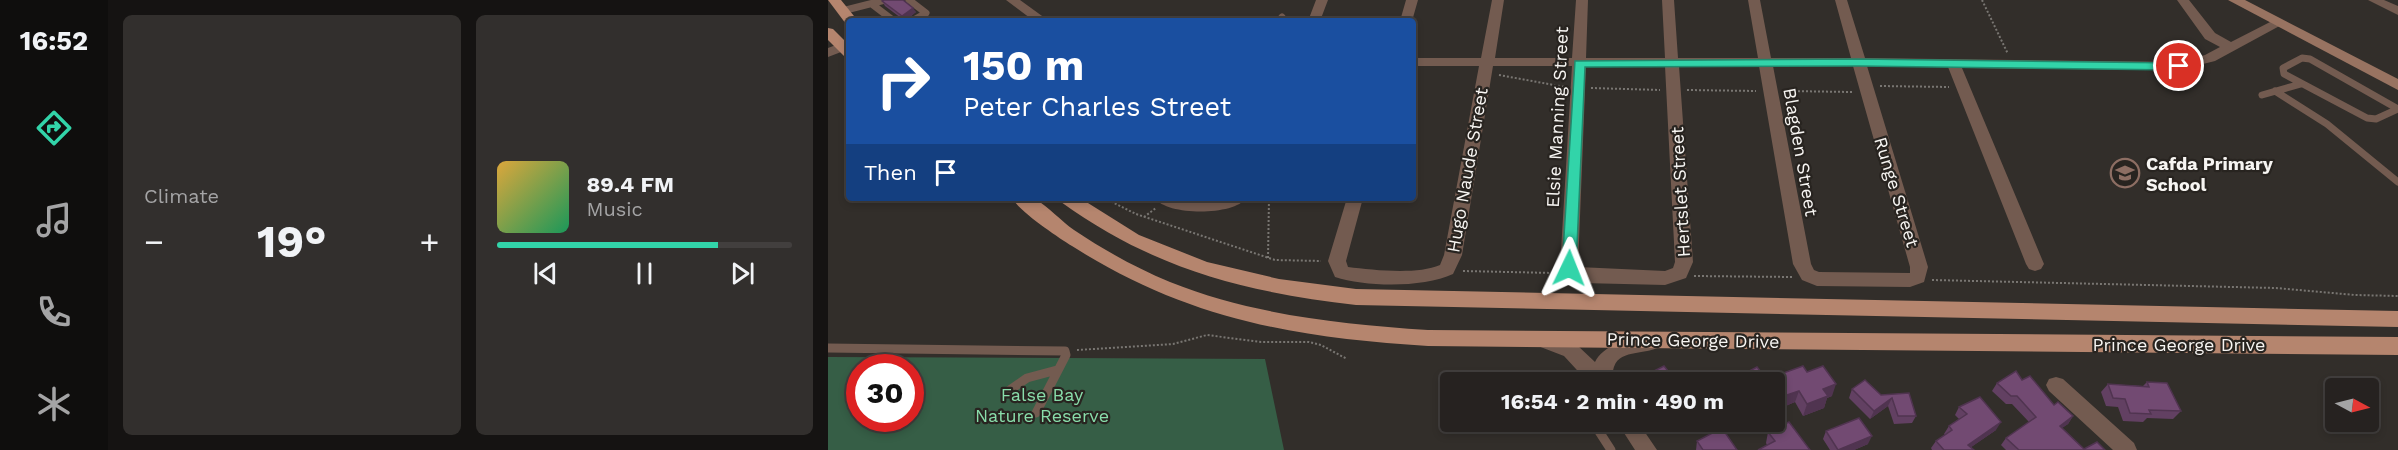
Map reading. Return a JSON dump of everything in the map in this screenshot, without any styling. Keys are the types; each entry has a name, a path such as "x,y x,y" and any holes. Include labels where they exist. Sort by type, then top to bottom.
{"main road":[{"path":"2235,0 2398,85"},
{"path":"828,32 842,50"},
{"name":"Prince George Drive","path":"1025,201 1061,231 1094,253 1154,284 1206,304 1274,322 1340,332 1416,337 2398,346"},
{"name":"Prince George Drive","path":"1072,201 1120,233 1180,261 1292,290 1356,297 2398,319"}],"street":[{"path":"1012,0 1039,18"},
{"path":"1315,18 1323,0"},
{"path":"1407,18 1412,0"},
{"name":"Hugo Naude Street","path":"1335,266 1412,276 1438,274 1447,269 1453,255 1498,0"},
{"name":"Elsie Manning Street","path":"1566,272 1582,0"},
{"name":"Hertslet Street","path":"1566,272 1582,276 1665,278 1674,277 1684,268 1668,0"},
{"name":"Blagden Street","path":"1754,0 1803,276"},
{"name":"Runge Street","path":"1803,276 1824,280 1910,280 1918,277 1920,273 1841,0"},
{"path":"2183,0 2210,36 2229,47"},
{"path":"2374,0 2398,11"},
{"path":"1416,62 1486,67 1672,62 2179,66 2200,62 2279,23"},
{"path":"1953,63 2035,264"},
{"path":"1168,201 1174,204 1222,204 1230,201"},
{"path":"1335,266 1354,201"},
{"path":"1534,338 1570,348 1592,372"},
{"path":"1601,372 1609,355 1620,350 1663,340"},
{"path":"2056,386 2127,450"},
{"path":"1634,432 1647,450"}],"lane":[{"path":"842,11 885,0"},
{"path":"909,0 926,13 917,18"},
{"path":"873,4 890,18"},
{"path":"2262,95 2301,84 2370,119 2376,119 2398,109 2307,58 2302,58 2282,69 2287,77 2301,84"},
{"path":"2275,91 2327,124 2398,182"},
{"path":"828,348 1063,350 1065,353 1036,413"},
{"path":"1007,392 1027,378 1057,370"},
{"path":"1599,432 1611,450"}],"path":[{"path":"1982,0 2013,64"},
{"path":"1486,67 1518,79 1578,88 1854,92 1852,86 1952,87 1967,99"},
{"path":"1110,201 1136,214 1268,258 1335,266"},
{"path":"1268,258 1269,201"},
{"path":"1456,271 1566,272"},
{"path":"1690,276 1803,276"},
{"path":"1927,280 2276,288 2355,295 2398,296"},
{"path":"1065,353 1082,349 1173,344 1207,335 1261,342 1309,342 1321,345 1347,359"}],"green space":[{"name":"False Bay Nature Reserve","path":"828,357 846,357 846,432 924,432 924,357 1265,359 1284,450 828,450"}],"building":[{"path":"903,0 913,8 902,16 882,1"},
{"path":"1664,366 1669,372 1652,372"},
{"path":"1803,366 1807,372 1823,366 1836,384 1823,389 1828,396 1807,404 1799,391 1787,395 1785,372"},
{"path":"1757,367 1761,372 1747,372"},
{"path":"2016,371 2022,380 2030,376 2054,405 2058,402 2073,416 2060,426 2084,449 2097,442 2105,450 2019,450 2006,438 2036,417 2017,396 2011,396 1997,383"},
{"path":"1865,380 1881,395 1909,393 1916,416 1898,416 1892,398 1874,411 1852,389"},
{"path":"2147,382 2167,383 2181,411 2149,410 2151,414 2130,413 2125,399 2113,398 2108,384 2149,387"},
{"path":"1980,397 2001,422 1968,445 1974,450 1944,450 1936,441 1952,430 1949,426 1967,414 1959,407"},
{"path":"1859,418 1872,436 1838,450 1826,431"},
{"path":"1789,422 1810,450 1758,450 1775,441 1768,432 1785,432 1785,424"},
{"path":"1714,432 1725,432 1737,450 1703,450 1697,441"}],"place":[{"name":"Cafda Primary School","path":"2125,173"}],"route":[{"path":"1569,268 1579,63 1858,62 2179,66"}]}
